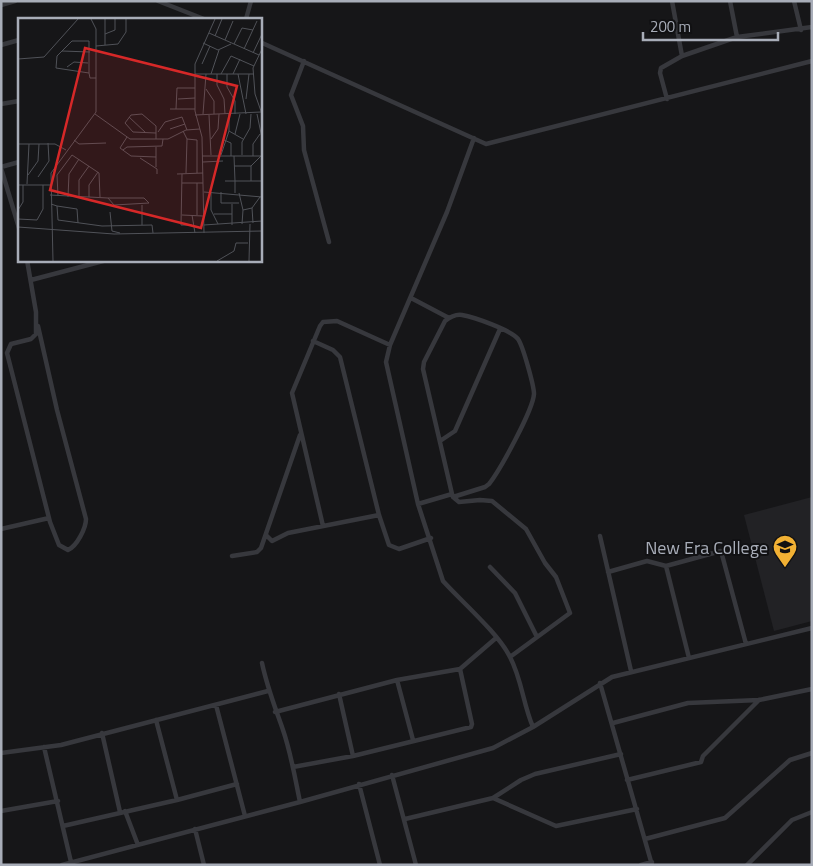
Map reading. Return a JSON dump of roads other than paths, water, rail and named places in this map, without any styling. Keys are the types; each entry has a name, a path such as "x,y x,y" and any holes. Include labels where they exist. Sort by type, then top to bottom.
{"street":[{"path":"1,5 15,1"},
{"path":"158,1 201,18"},
{"path":"246,18 251,1"},
{"path":"672,1 682,56"},
{"path":"730,1 737,37"},
{"path":"794,1 800,30"},
{"path":"666,98 660,73 661,68 682,56 737,37 800,30 812,26"},
{"path":"1,45 18,40"},
{"path":"261,42 486,144 812,61"},
{"path":"304,61 291,95 303,126 304,150 329,242"},
{"path":"1,104 18,101"},
{"path":"474,138 447,212 390,345 386,362 418,504 431,538 443,581 496,638 510,657 521,682 526,712 533,727"},
{"path":"18,162 1,168 18,224"},
{"path":"26,261 38,326 57,410 87,521 74,545 68,550 59,545 48,518 7,353 12,344 34,337 38,326"},
{"path":"31,280 103,261"},
{"path":"411,298 449,318"},
{"path":"418,504 452,495 485,487 492,480 517,436 533,398 519,340 500,329 462,315 449,318 441,328 423,369 452,495 458,502 487,500 498,506 526,529 545,563 556,577 570,613 510,657"},
{"path":"323,526 300,434 292,393 313,341 323,322 332,320 390,345"},
{"path":"440,441 455,431 500,329"},
{"path":"313,341 333,350 340,356 379,515 390,544 396,548 431,538"},
{"path":"232,556 259,551 300,434"},
{"path":"266,535 272,541 288,533 379,515"},
{"path":"1,529 48,518"},
{"path":"600,536 631,671"},
{"path":"608,572 647,561 666,566 718,550 722,551 746,644"},
{"path":"490,566 515,593 537,638"},
{"path":"666,566 690,658"},
{"path":"62,865 300,802 358,784 493,748 533,727 600,683 631,671 812,628"},
{"path":"275,712 397,680 460,669 496,638"},
{"path":"262,663 268,691 293,767 300,802"},
{"path":"293,767 353,756 472,726 460,669"},
{"path":"397,680 413,740"},
{"path":"600,683 652,864 641,865"},
{"path":"613,723 688,703 759,700 812,689"},
{"path":"1,753 66,744 102,733 268,691"},
{"path":"339,694 353,756"},
{"path":"627,780 701,762 703,756 759,700"},
{"path":"216,705 245,816"},
{"path":"156,720 178,800"},
{"path":"102,733 122,811 138,845"},
{"path":"44,747 71,862"},
{"path":"645,839 724,818 790,760 812,752"},
{"path":"405,819 493,798 521,780 535,774 621,754"},
{"path":"392,775 416,865"},
{"path":"63,826 122,811 178,800 237,784"},
{"path":"358,784 380,865"},
{"path":"493,798 556,826 637,808"},
{"path":"2,809 58,801"},
{"path":"747,865 795,817 812,812"},
{"path":"195,830 204,865"}],"place":[{"name":"New Era College","path":"785,568"}]}
